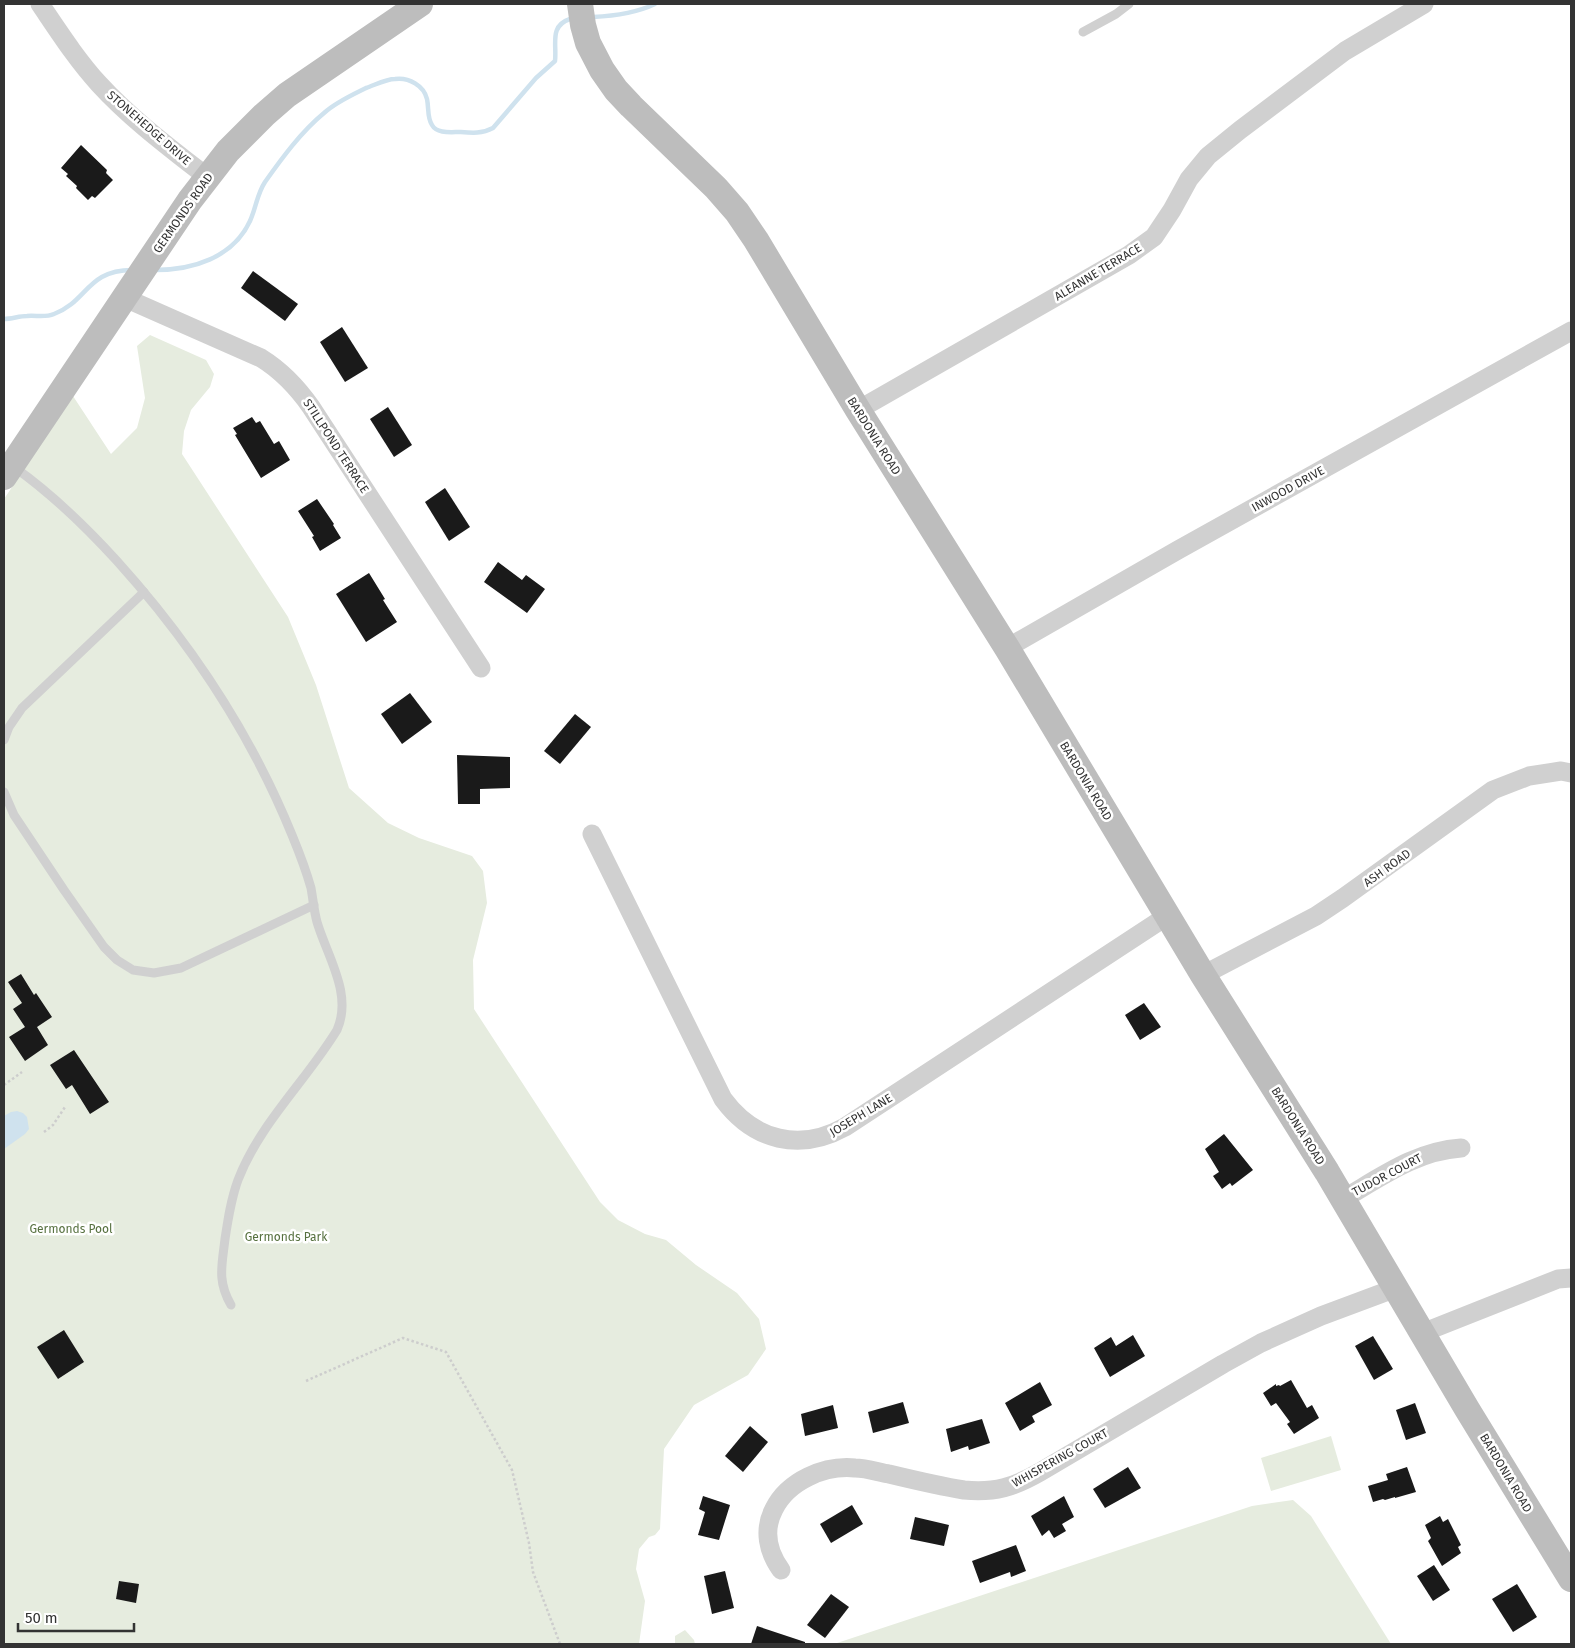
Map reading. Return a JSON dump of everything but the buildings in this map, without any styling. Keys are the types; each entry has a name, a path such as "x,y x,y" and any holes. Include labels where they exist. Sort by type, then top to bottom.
{"street":[{"name":"STONEHEDGE DRIVE","path":"40,4 77,58 106,92 207,177"},
{"name":"GERMONDS ROAD","path":"8,471 207,177 240,140 287,95 419,4"},
{"name":"BARDONIA ROAD","path":"580,4 588,43 605,75 623,98 716,188 740,216 768,258 858,410 1007,648 1203,975 1343,1198 1422,1333 1568,1568"},
{"name":"ALEANNE TERRACE","path":"858,410 1129,256 1154,237 1190,179 1208,156 1346,51 1424,4"},
{"name":"STILLPOND TERRACE","path":"125,298 261,358 274,365 294,384 481,668"},
{"name":"INWOOD DRIVE","path":"1007,648 1186,545 1571,331"},
{"name":"ASH ROAD","path":"1203,975 1322,912 1493,790 1528,776 1561,771 1571,773"},
{"name":"JOSEPH LANE","path":"592,834 723,1100 734,1114 747,1125 782,1139 799,1141 815,1139 846,1127 1167,916"},
{"name":"TUDOR COURT","path":"1343,1198 1416,1158 1446,1149 1461,1148"},
{"path":"1422,1333 1558,1279 1571,1278"},
{"name":"WHISPERING COURT","path":"781,1570 771,1553 768,1542 768,1522 783,1495 811,1476 833,1469 856,1468 964,1490 1004,1489 1040,1472 1223,1364 1262,1344 1321,1316 1396,1288"}],"lane":[{"path":"1083,32 1116,14 1129,4"},
{"path":"8,471 38,485 107,550 176,631 212,682 251,750 292,836 308,880 317,921 340,989 343,1014 341,1022 332,1038 260,1137 238,1180 228,1219 221,1278 224,1292 232,1305"},
{"path":"4,740 9,727 22,708 144,592"},
{"path":"4,792 14,815 110,954 133,970 154,974 173,970 314,905"}],"path":[{"path":"4,1085 22,1072"},
{"path":"44,1132 53,1125 65,1108"},
{"path":"306,1381 403,1338 446,1352 512,1470 534,1572 560,1644"}],"green space":[{"name":"Germonds Park","path":"150,335 206,360 214,374 210,387 191,410 184,431 182,454 288,617 316,685 349,788 388,823 419,838 472,856 483,871 487,903 473,960 474,1009 600,1202 618,1220 645,1234 666,1240 696,1265 737,1293 759,1319 766,1349 748,1375 694,1405 664,1449 660,1529 655,1535 649,1537 639,1549 636,1569 645,1601 639,1644 4,1644 4,499 73,396 111,454 137,428 145,398 137,346"},
{"path":"1331,1436 1341,1470 1271,1491 1261,1458"},
{"path":"1293,1500 1311,1516 1391,1644 834,1644 1252,1506"},
{"path":"685,1630 694,1640 695,1644 675,1644 675,1636"}],"water":[{"path":"17,1111 27,1117 29,1129 4,1149 4,1116"}],"waterway":[{"path":"593,17 625,14 655,4"},
{"path":"155,270 183,268 197,264 222,253 233,244 243,234 250,221 265,182 307,128 329,109 366,88 392,79 405,79 415,83 423,90 428,102 429,119 437,130 477,133 493,128 536,78 555,61 555,36 559,26 570,19"},
{"path":"4,319 54,314 65,309 105,275 117,271 132,270"}],"park label":[{"name":"Germonds Pool","path":"71,1229"}]}
